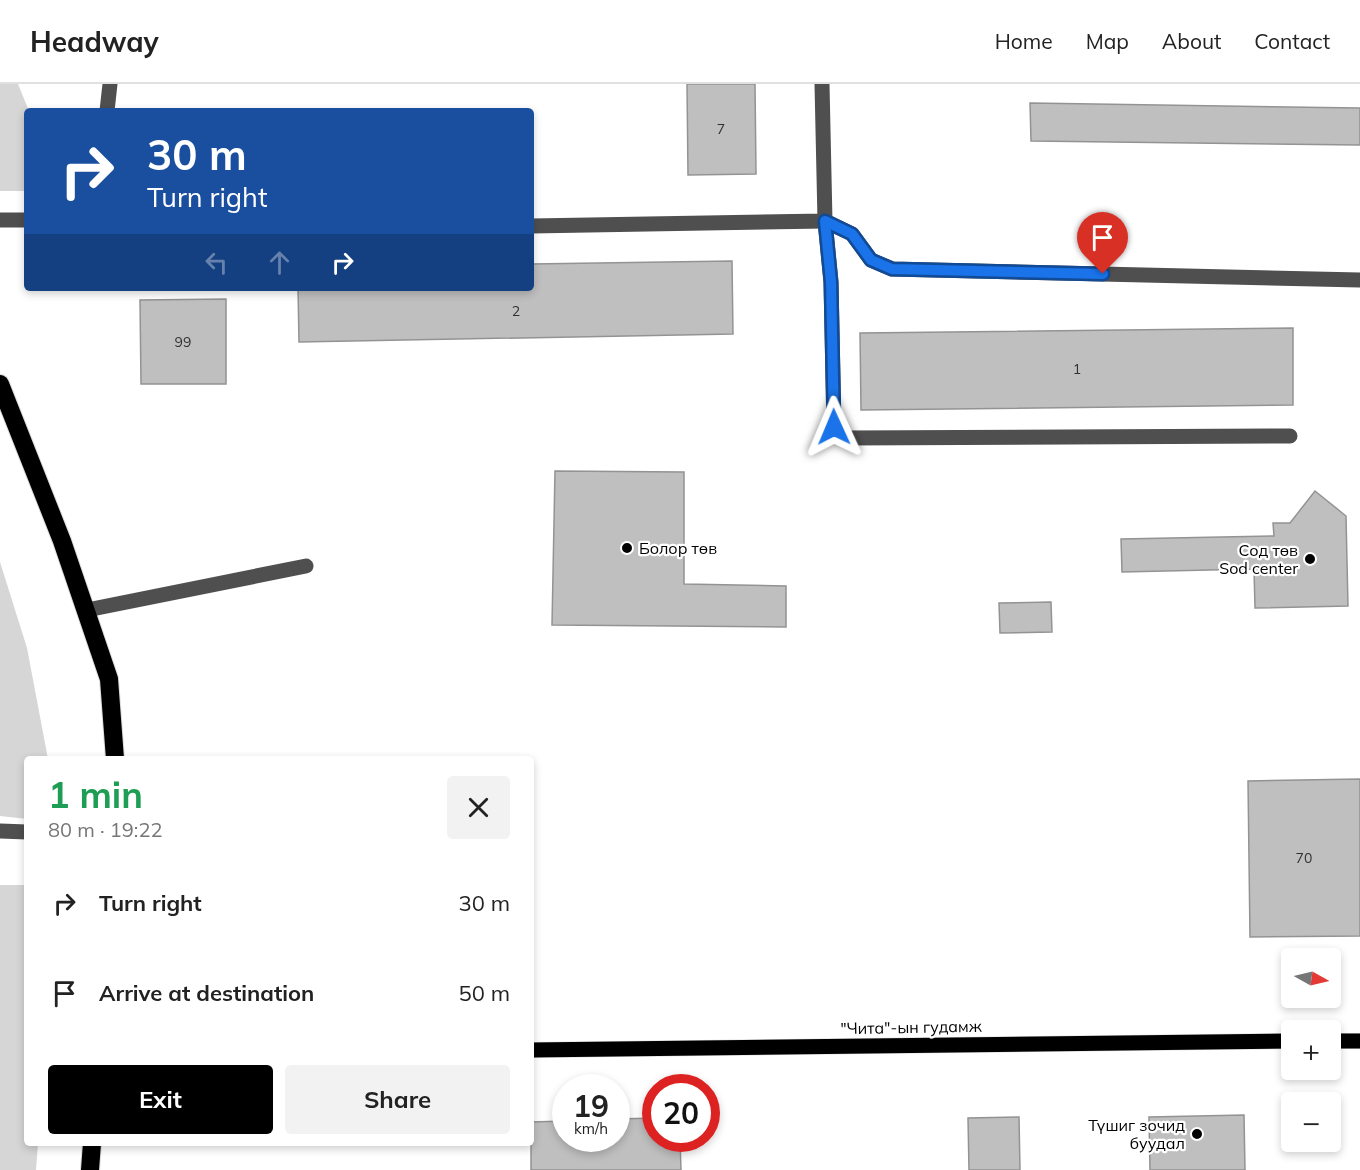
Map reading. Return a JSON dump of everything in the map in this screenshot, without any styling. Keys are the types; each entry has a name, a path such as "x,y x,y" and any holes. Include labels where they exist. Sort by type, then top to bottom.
{"highway":[{"path":"0,384 62,541 109,679 115,756"},
{"path":"90,1170 92,1146"}],"main road":[{"name":"\"Чита\"-ын гудамж","path":"534,1050 1281,1041"},
{"path":"1341,1041 1360,1041"}],"lane":[{"path":"107,108 110,84"},
{"path":"822,84 825,221 831,282 834,427 837,435 847,438 1290,436"},
{"path":"0,220 24,220"},
{"path":"534,226 825,221 852,234 871,260 892,269 1360,280"},
{"path":"87,610 306,566"},
{"path":"0,831 24,832"}],"shaded area":[{"path":"0,84 18,84 28,108 24,108 24,191 0,191"},
{"path":"0,562 27,648 47,756 24,756 24,819 0,816"},
{"path":"0,885 24,885 24,1146 38,1146 36,1170 0,1170"}],"building":[{"path":"687,84 755,84 756,174 688,175"},
{"path":"1030,103 1360,108 1360,145 1031,141"},
{"path":"732,261 733,334 299,342 298,291 534,291 534,264"},
{"path":"226,299 226,384 141,384 140,300"},
{"path":"1293,328 1293,405 861,410 860,333"},
{"name":"Болор төв","path":"555,471 684,472 684,584 786,586 786,627 552,625"},
{"path":"1315,491 1346,516 1348,606 1255,608 1254,569 1122,572 1121,539 1274,536 1273,523 1290,523"},
{"path":"1051,602 1052,632 1000,633 999,603"},
{"path":"1360,779 1360,936 1250,937 1248,781"},
{"name":"Түшиг зочид буудал","path":"1244,1115 1245,1170 1150,1170 1149,1117"},
{"path":"1019,1117 1020,1170 969,1170 968,1118"},
{"path":"642,1118 642,1152 680,1152 681,1170 531,1170 534,1122 552,1121 552,1152 630,1152 630,1119"}],"place":[{"name":"Болор төв","path":"627,548"},
{"name":"Сод төв Sod center","path":"1310,559"},
{"name":"Түшиг зочид буудал","path":"1197,1134"}],"route":[{"path":"834,427 831,282 825,221 852,234 871,260 892,269 1103,274"}]}
